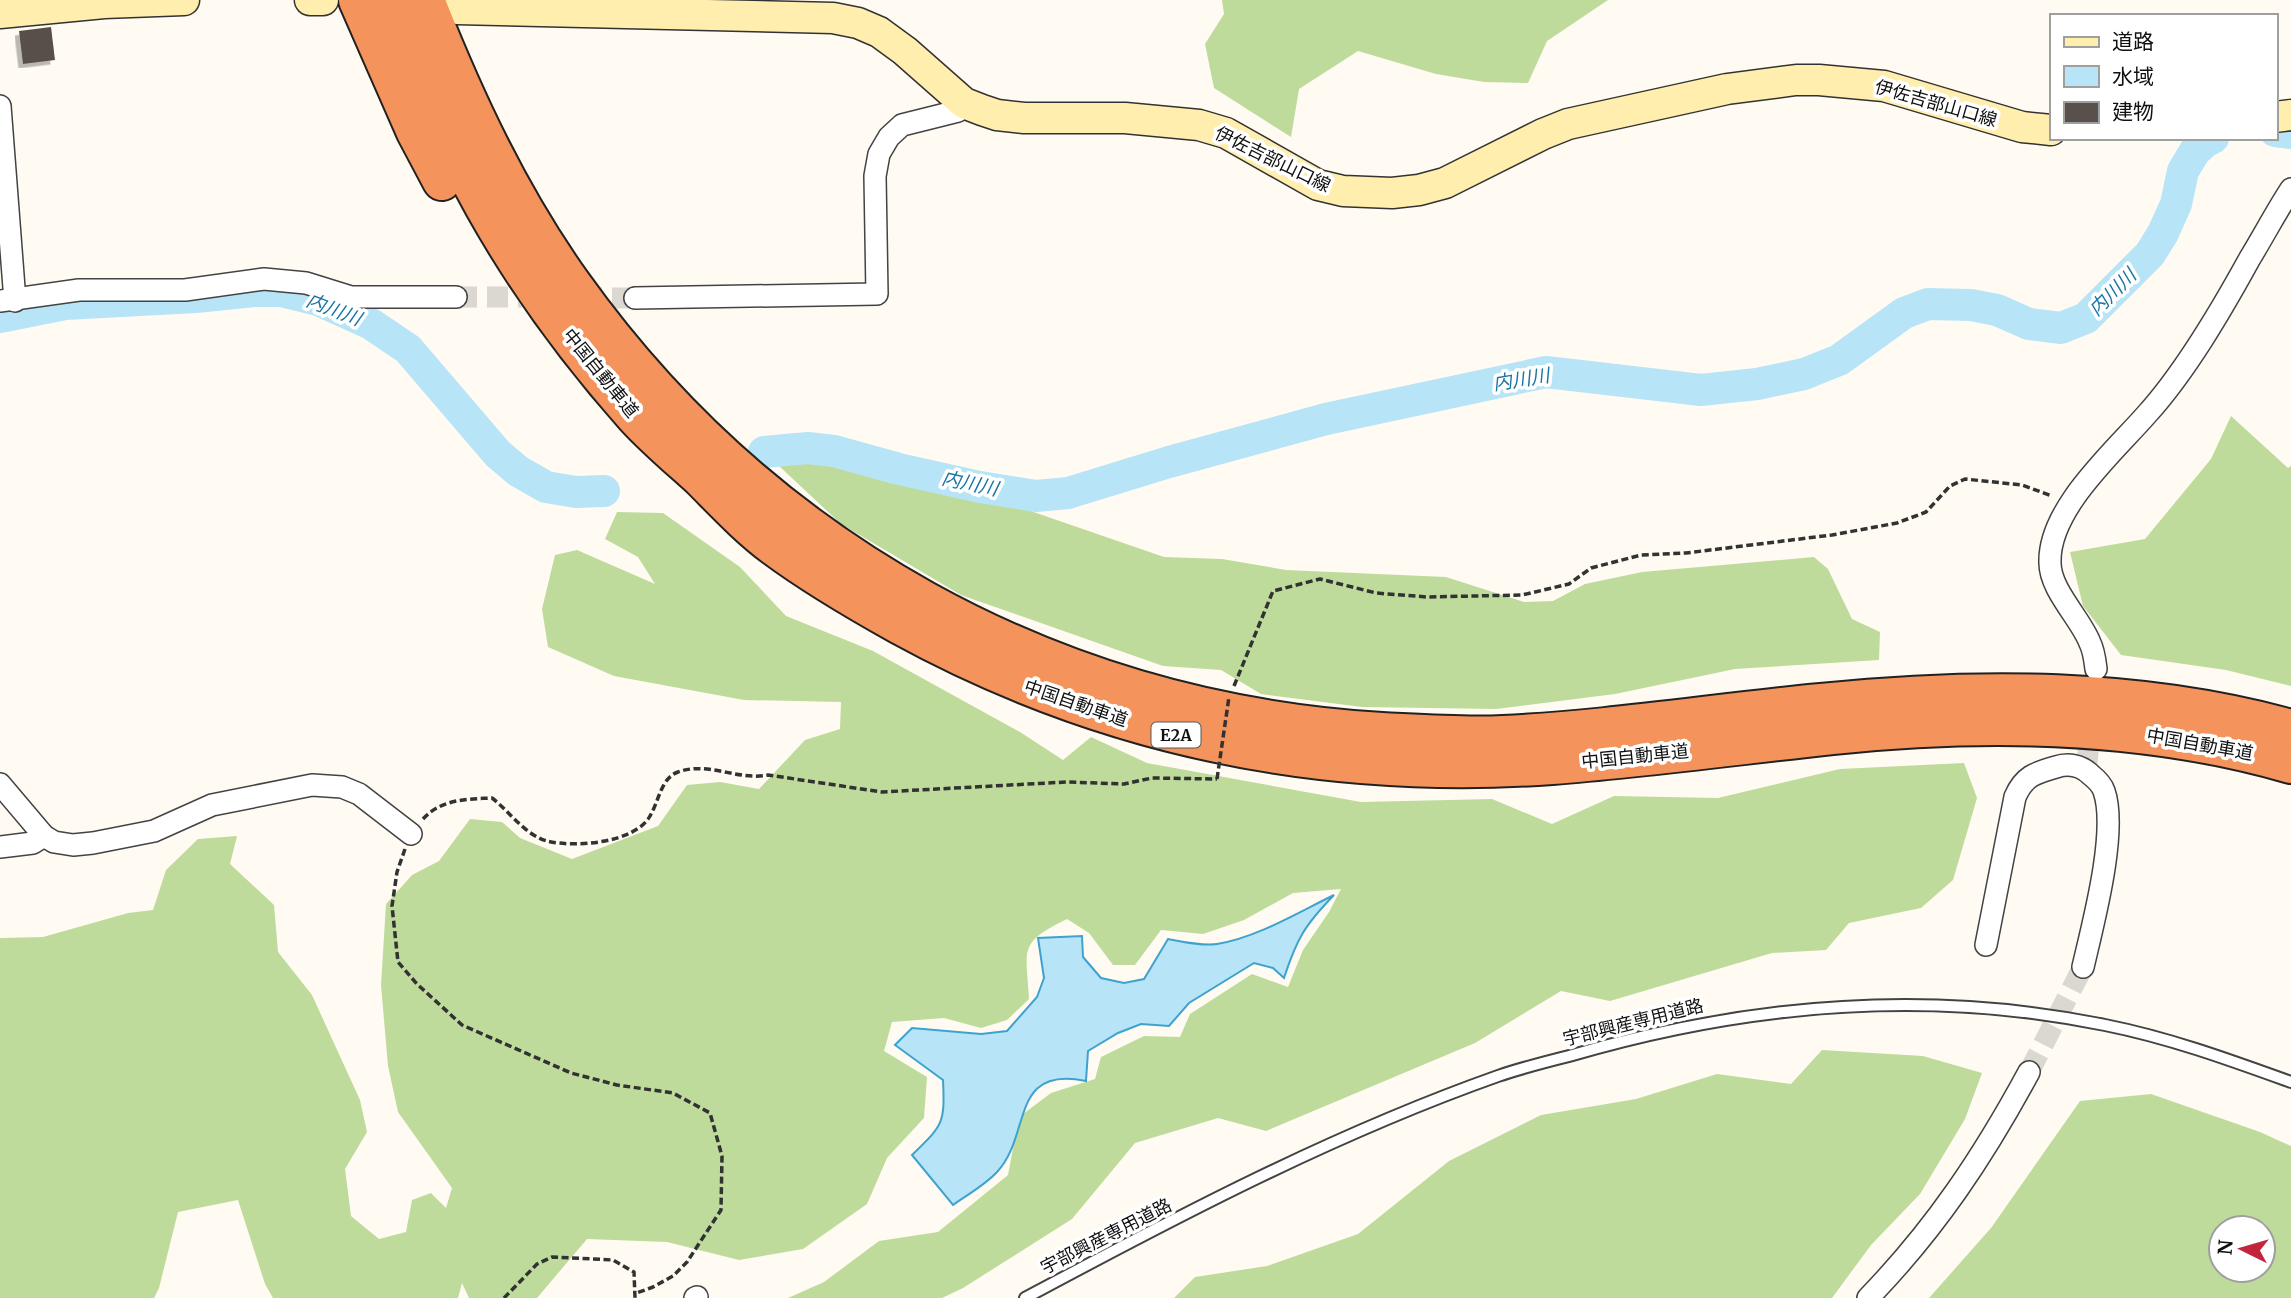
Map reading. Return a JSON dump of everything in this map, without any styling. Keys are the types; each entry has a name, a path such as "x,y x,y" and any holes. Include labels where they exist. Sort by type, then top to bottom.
{"highway":[{"path":"359,0 416,132 442,180 536,323 620,420 748,525"},
{"name":"中国自動車道","path":"392,0 448,137 485,208 525,273 590,363 639,420 748,525 773,545 831,585 950,652 1008,679 1068,702 1163,732 1271,754 1359,765 1444,768 1553,765 1838,734 1963,726 2027,726 2141,733 2240,749 2291,764"},
{"name":"中国自動車道","path":"456,4 450,63 514,195 568,279 601,323 673,407 755,484 835,547 927,603 976,628 1071,669 1178,702 1282,723 1444,736 1549,733 1900,696 2007,694 2143,700 2248,717 2291,729"}],"main road":[{"path":"0,13 104,3 184,0"},
{"path":"310,0 323,1"},
{"name":"伊佐吉部山口線","path":"456,4 706,7 858,23 879,32 896,44 964,103 997,115 1024,118 1135,118 1199,125 1226,133 1318,185 1368,194 1419,190 1446,184 1568,124 1727,89 1796,80 1848,81 1884,86 2022,127 2050,130"}],"street":[{"path":"635,298 877,294 875,176 879,154 889,137 902,125 958,111 964,103"},
{"path":"0,106 7,301 79,290 185,290 264,279 306,284 351,297 456,297"},
{"path":"2096,669 2090,643 2055,581 2049,564 2054,534 2068,507 2150,412 2196,347 2291,189"},
{"path":"1986,945 2015,797 2021,783 2036,773 2064,764 2087,767 2104,790 2108,838 2083,967"},
{"path":"0,784 44,836 54,842 73,845 154,831 212,806 312,785 342,787 359,794 411,834"},
{"path":"0,847 33,843 44,836"},
{"path":"1868,1298 1905,1260 1956,1194 2001,1125 2029,1072"}],"lane":[{"name":"宇部興産専用道路","path":"1025,1298 1132,1240 1344,1138 1499,1076 1627,1039 1726,1018 1881,1003 2031,1013 2105,1025 2178,1042 2291,1082"}],"path":[{"path":"503,1298 537,1264 552,1257 613,1260 634,1272 634,1296 673,1276 687,1262 721,1210 722,1156 710,1113 673,1093 617,1085 571,1073 462,1025 417,984 398,962 392,906 397,872 411,834 430,811 450,802 492,798 525,829 545,841 594,844 642,828 651,815 666,780 676,772 698,767 881,792 1066,782 1124,784 1152,778 1217,779 1229,697 1273,591 1320,579 1376,593 1427,597 1522,595 1569,584 1591,568 1641,555 1686,553 1832,535 1897,523 1926,512 1950,486 1965,479 2022,485 2053,496 2068,507"}],"green space":[{"path":"1222,0 1608,0 1547,41 1528,83 1484,82 1436,74 1358,51 1299,89 1291,137 1214,88 1205,44 1224,14"},
{"path":"2231,416 2288,468 2291,466 2291,686 2226,670 2121,655 2083,606 2070,552 2145,539 2211,459"},
{"path":"802,456 1019,507 1164,557 1222,559 1286,570 1446,577 1524,602 1553,601 1585,584 1642,572 1814,557 1828,569 1852,619 1880,632 1879,660 1735,669 1615,694 1496,709 1362,707 1261,694 1221,670 1163,666 961,595 841,524 778,465"},
{"path":"617,512 663,513 740,567 786,616 873,651 1020,732 1063,760 1091,737 1147,763 1361,802 1492,799 1552,824 1614,796 1718,798 1840,769 1964,763 1977,798 1953,880 1921,908 1849,923 1826,950 1772,953 1610,1001 1561,991 1475,1043 1266,1131 1218,1118 1135,1143 1072,1219 963,1288 942,1298 788,1298 824,1282 879,1241 938,1232 1008,1175 1019,1117 1051,1093 1095,1079 1101,1057 1144,1036 1180,1037 1190,1014 1252,974 1288,987 1303,950 1341,889 1293,893 1244,920 1203,934 1161,930 1135,965 1113,965 1089,933 1067,919 1040,934 1028,949 1029,999 1007,1020 981,1028 944,1018 892,1022 884,1051 927,1077 924,1118 887,1158 867,1204 803,1249 739,1260 667,1242 587,1239 537,1298 469,1298 462,1283 458,1298 273,1298 265,1284 238,1200 178,1212 159,1288 154,1298 0,1298 0,938 43,937 128,913 153,910 166,870 198,839 237,836 230,864 274,905 278,952 312,995 360,1100 367,1132 345,1169 351,1216 379,1239 406,1232 412,1200 431,1193 446,1208 452,1188 398,1112 388,1066 381,985 386,904 412,875 439,861 470,819 502,822 520,838 572,859 658,826 687,785 720,782 759,789 805,740 840,729 841,702 744,700 614,676 548,647 542,609 555,555 577,550 655,584 638,557 605,539"},
{"path":"1822,1050 1923,1056 1982,1073 1965,1119 1920,1194 1871,1245 1832,1298 1174,1298 1195,1277 1267,1266 1358,1234 1449,1161 1541,1115 1636,1099 1717,1074 1791,1084"},
{"path":"2151,1094 2260,1132 2291,1146 2291,1298 1929,1298 1991,1228 2080,1101"}],"water":[{"path":"1334,895 1303,933 1284,978 1273,968 1254,963 1189,1003 1169,1026 1141,1024 1118,1033 1088,1051 1086,1081 1062,1079 1045,1083 1033,1093 1008,1157 997,1172 953,1205 912,1155 940,1123 943,1080 895,1045 912,1028 981,1034 1007,1031 1037,997 1044,978 1038,938 1082,936 1083,957 1101,978 1124,983 1144,979 1168,939 1205,944 1232,941 1277,924"}],"building":[{"path":"51,27 55,60 23,64 19,31"}],"waterway":[{"name":"内川川","path":"2277,131 2291,133"},
{"name":"内川川","path":"764,452 808,448 834,451 980,487 1036,496 1068,493 1326,419 1546,372 1701,390 1757,384 1804,374 1839,360 1904,313 1928,304 1971,305 1997,310 2029,324 2061,328 2086,318 2150,254 2176,204 2183,171 2195,151 2209,140"},
{"name":"内川川","path":"0,317 65,304 254,291 281,291 318,300 371,324 408,349 498,454 518,471 546,487 576,492 604,491"}],"tunnel":[{"path":"456,297 545,297"},
{"path":"581,298 635,298"},
{"path":"2087,763 2091,720"},
{"path":"2029,1072 2083,967"}]}
